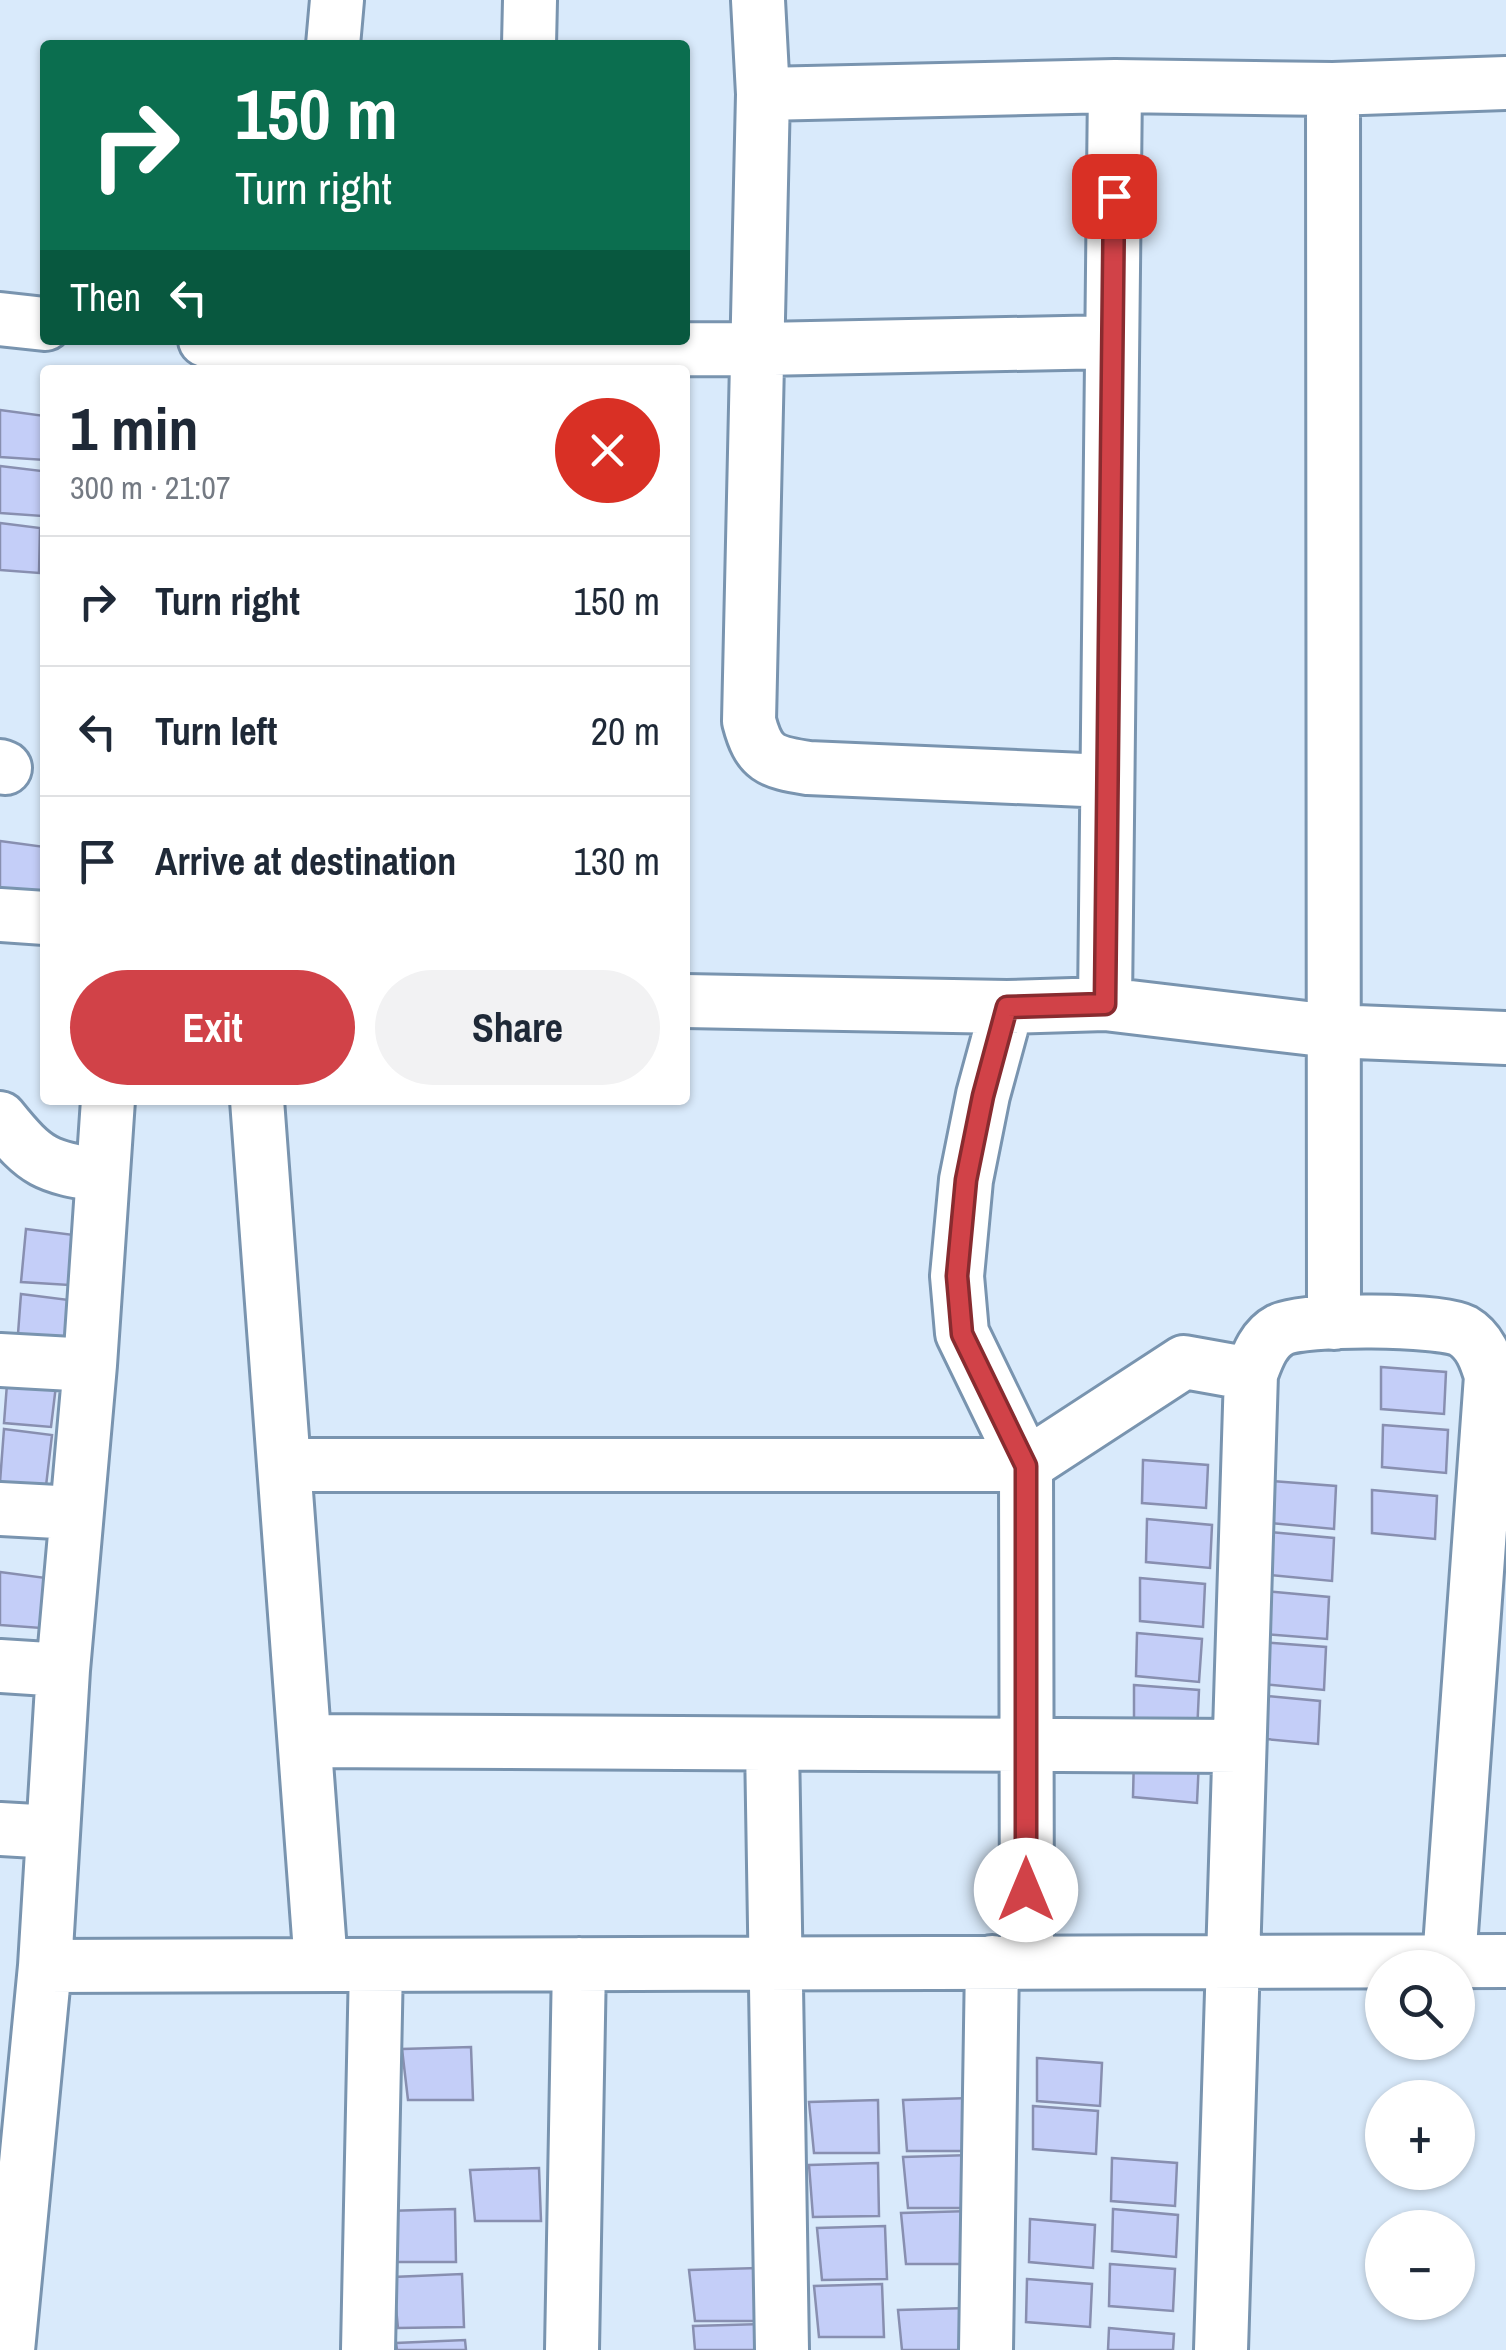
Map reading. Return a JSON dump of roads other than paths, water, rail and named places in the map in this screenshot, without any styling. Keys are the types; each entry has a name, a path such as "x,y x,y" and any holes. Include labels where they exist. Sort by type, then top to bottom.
{"street":[{"path":"333,40 337,0"},
{"path":"529,40 530,0"},
{"path":"758,0 763,94 749,721 755,746 778,763 808,768 1108,781"},
{"path":"763,94 1115,86 1333,90 1506,83"},
{"path":"1105,1004 1115,86"},
{"path":"1333,90 1334,1323"},
{"path":"0,320 40,324"},
{"path":"243,345 304,353 526,345 757,349 1112,342"},
{"path":"0,915 40,918"},
{"path":"690,1001 1007,1007 1105,1004 1332,1032 1506,1038"},
{"path":"986,2350 1026,1745 1026,1466 962,1334 957,1276 966,1180 1007,1007"},
{"path":"6,2345 12,2178 28,1999 53,1832 108,1105"},
{"path":"257,1105 322,1965"},
{"path":"0,1118 27,1152 52,1167 102,1176"},
{"path":"1220,2350 1251,1374 1262,1346 1280,1330 1309,1323 1423,1323 1463,1331 1483,1350 1491,1376 1450,1950"},
{"path":"0,1360 90,1365"},
{"path":"285,1465 1026,1466 1184,1362 1251,1374"},
{"path":"0,1509 76,1514"},
{"path":"0,1666 63,1670"},
{"path":"305,1741 1240,1746"},
{"path":"772,1744 782,2350"},
{"path":"0,1830 53,1832"},
{"path":"1475,1961 1506,1960"},
{"path":"28,1999 322,1965 1365,1961"},
{"path":"572,2350 579,1964"},
{"path":"368,2350 376,1965"}]}
